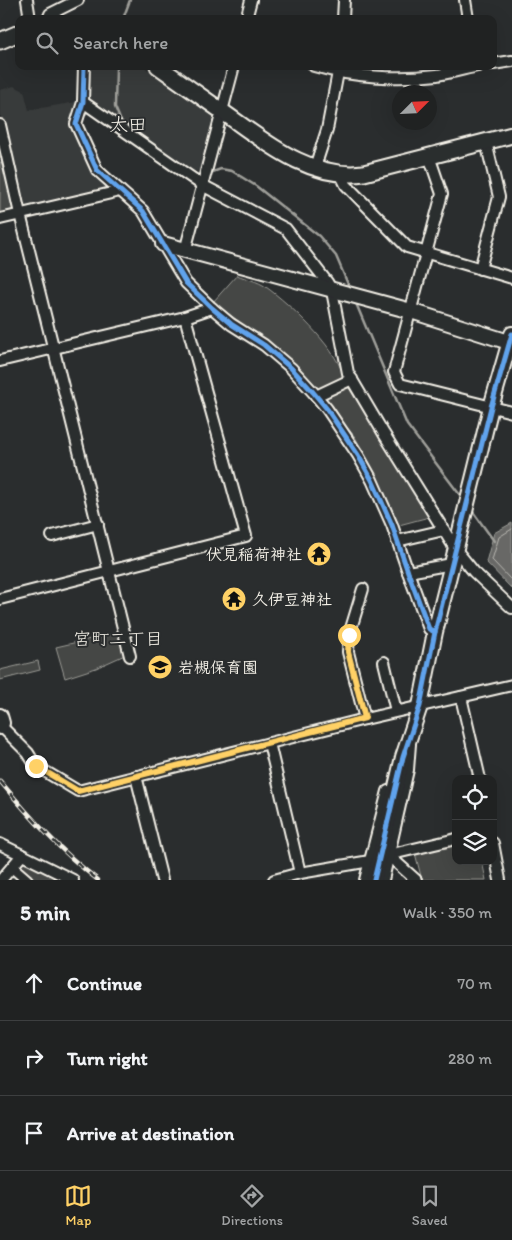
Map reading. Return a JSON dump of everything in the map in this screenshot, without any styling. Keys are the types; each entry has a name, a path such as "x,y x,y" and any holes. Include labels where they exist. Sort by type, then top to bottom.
{"main road":[{"path":"0,41 15,34"},
{"path":"164,70 278,150 315,167 341,175 364,173 512,135"}],"street":[{"path":"27,0 29,15"},
{"path":"50,15 78,0"},
{"path":"247,15 251,0"},
{"path":"343,15 344,0"},
{"path":"465,0 467,15"},
{"path":"497,63 512,61"},
{"path":"84,70 82,102 76,124 98,170 143,211 186,283 231,324 291,368 316,396 358,455 372,480 392,525 429,629 435,632"},
{"path":"185,251 233,70"},
{"path":"315,167 327,130 339,70 405,77 437,75 459,70"},
{"path":"82,102 202,185 286,229 332,290 348,373 384,434 456,550 474,572 512,608"},
{"path":"0,125 20,214 130,656"},
{"path":"480,269 499,197 486,142"},
{"path":"429,156 442,194 394,372 400,384 512,412"},
{"path":"341,175 346,185 407,247 512,278"},
{"path":"0,219 120,190"},
{"path":"163,244 511,339 491,406 435,632 420,706 403,757 374,880"},
{"path":"0,361 186,317 212,308"},
{"path":"0,599 246,536 186,317"},
{"path":"316,396 352,379"},
{"path":"52,536 98,524"},
{"path":"397,541 444,530"},
{"path":"408,572 452,564"},
{"path":"363,589 349,635 348,652 365,718"},
{"path":"384,662 396,711"},
{"path":"0,723 28,753 36,766 78,791 365,718 512,685"},
{"path":"461,697 479,775"},
{"path":"383,880 411,754 410,735"},
{"path":"269,743 300,873"},
{"path":"365,880 393,773 397,762 403,757"},
{"path":"136,776 162,880"},
{"path":"388,855 452,840"},
{"path":"0,844 72,880"},
{"path":"1,880 22,855"},
{"path":"388,855 416,880"},
{"path":"281,879 300,873 370,861"},
{"path":"497,864 500,880"},
{"path":"12,867 27,880"}],"shaded area":[{"path":"89,70 149,70 211,115 214,120 200,172 193,170 90,102 90,98 86,97"},
{"path":"14,86 24,91 29,110 76,102 72,127 113,190 25,211 0,112 0,90"},
{"path":"0,162 2,162 14,211 0,215"},
{"path":"237,275 263,285 299,315 331,351 343,374 341,379 318,390 291,360 213,302"},
{"path":"349,388 429,517 399,525 373,469 355,437 323,398"},
{"path":"121,632 127,654 96,668 65,678 56,647"},
{"path":"38,661 40,670 0,680 0,670"},
{"path":"452,844 452,865 483,865 486,880 422,880 415,853"},
{"path":"24,860 66,880 32,880 17,868"}],"water":[{"path":"512,523 512,589 486,562 494,533"}],"waterway":[{"path":"124,15 130,0"},
{"path":"116,70 115,107 122,124"},
{"path":"210,173 221,169 232,171 256,186 319,236 336,256 350,289"},
{"path":"355,301 407,425 463,499"},
{"path":"471,509 494,541"}],"railway":[{"path":"0,781 46,834 98,880"}],"cycle path":[{"path":"84,70 83,102 76,124 97,170 143,211 186,283 231,324 264,345 291,368 327,409 358,455 372,480 392,525 429,629 435,632"},
{"path":"374,880 403,757 420,706 435,632 491,407 512,334"}],"place":[{"name":"伏見稲荷神社","path":"319,554"},
{"name":"久伊豆神社","path":"234,599"},
{"name":"岩槻保育園","path":"160,667"}],"district":[{"name":"太田","path":"128,124"},
{"name":"宮町二丁目","path":"118,639"}],"route":[{"path":"36,766 78,791 365,718 348,652 349,635"}]}
